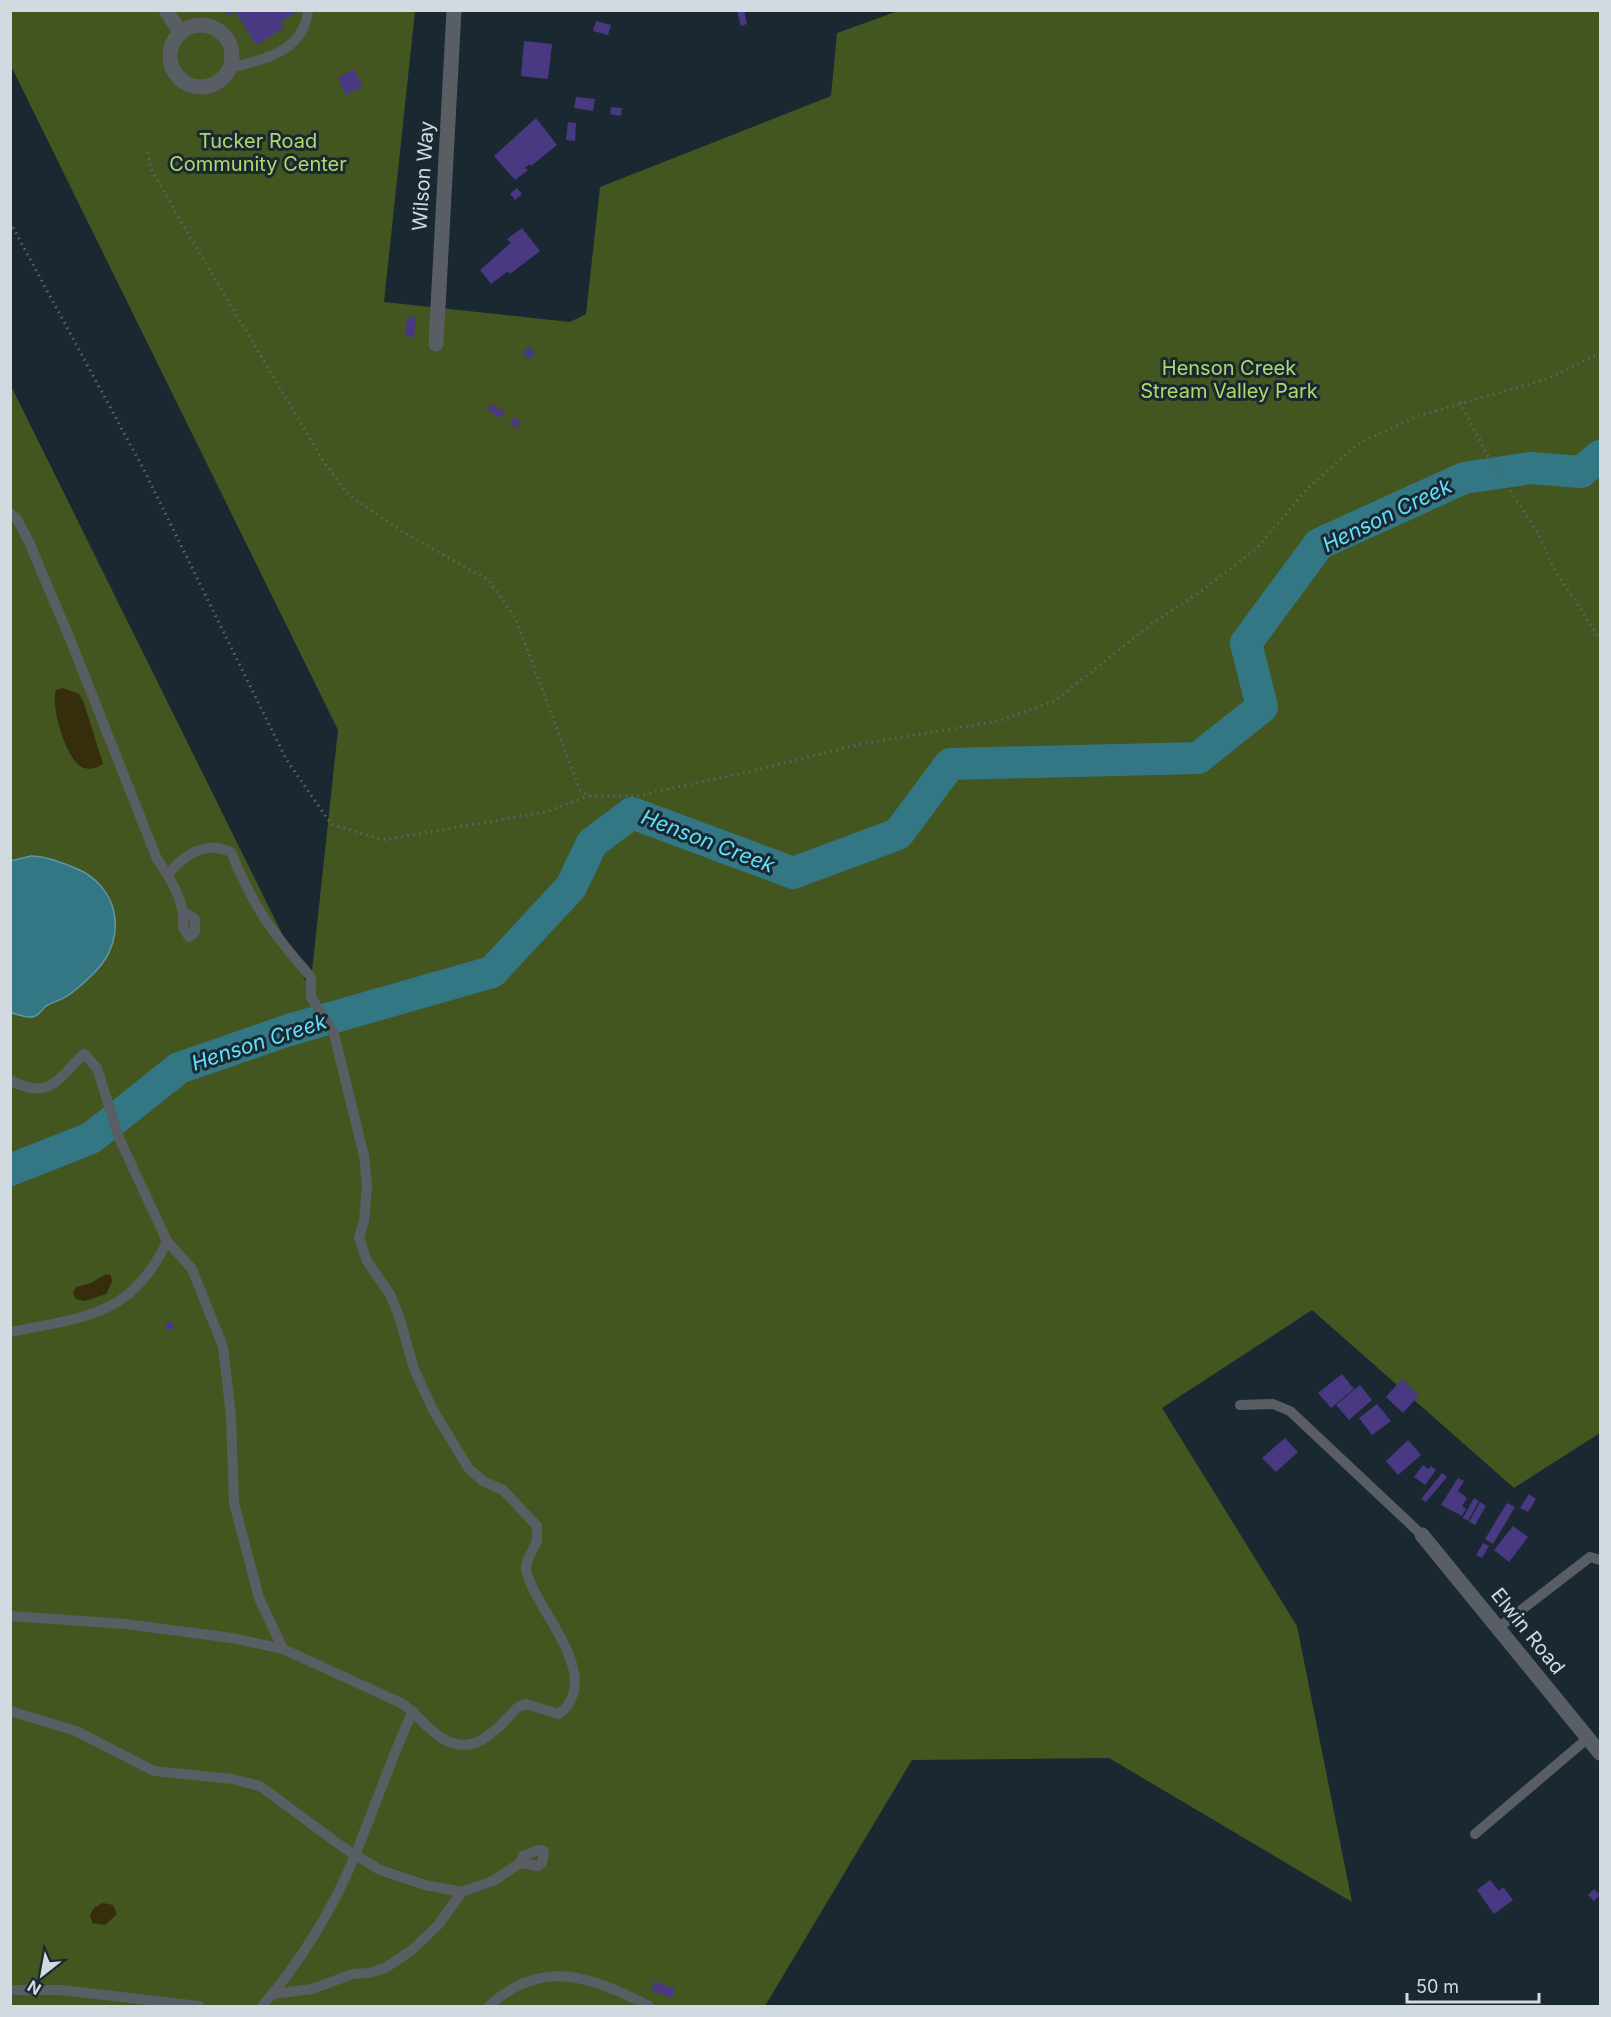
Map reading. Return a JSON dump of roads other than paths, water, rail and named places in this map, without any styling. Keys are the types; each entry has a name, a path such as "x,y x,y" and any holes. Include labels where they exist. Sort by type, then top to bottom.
{"street":[{"path":"166,10 180,32"},
{"name":"Wilson Way","path":"436,344 454,10"},
{"path":"199,24 219,30 231,47 230,68 216,83 197,87 184,83 173,70 170,50 180,32 199,24"},
{"name":"Elwin Road","path":"1422,1535 1600,1753"}],"lane":[{"path":"230,68 280,53 297,39 307,22 308,10"},
{"path":"10,513 17,519 29,542 157,859 168,874 184,912"},
{"path":"10,1616 125,1624 232,1638 282,1649 413,1711 436,1734 456,1743 472,1744 490,1736 518,1707 526,1704 559,1714 572,1698 575,1680 571,1658 526,1573 528,1556 537,1541 537,1526 503,1490 483,1481 469,1469 432,1410 414,1369 399,1316 382,1281 367,1261 359,1238 364,1221 367,1186 364,1156 334,1034 311,996 311,977 275,936 263,918 246,888 231,852 213,847 191,852 168,874"},
{"path":"10,1080 24,1087 55,1083 69,1072 84,1054 97,1068 128,1158 167,1241 192,1269 223,1347 231,1416 234,1503 259,1598 282,1649"},
{"path":"10,1332 100,1312 130,1294 144,1280 167,1241"},
{"path":"1239,1405 1273,1404 1290,1411 1422,1535"},
{"path":"1498,1628 1590,1557 1600,1560"},
{"path":"10,1711 76,1731 154,1772 232,1779 260,1786 355,1855 390,1875 462,1892 495,1880 520,1863"},
{"path":"262,2007 273,1994 335,1898 355,1855 394,1753 413,1711"},
{"path":"1475,1834 1588,1738"},
{"path":"273,1994 312,1989 353,1974 369,1973 386,1968 412,1950 438,1925 462,1892"},
{"path":"489,2007 524,1982 548,1976 573,1976 610,1986 649,2007"},
{"path":"10,1990 61,1990 199,2007"}],"water":[{"path":"31,856 59,862 90,876 110,899 115,929 106,958 95,972 71,994 30,1017 11,1013 10,861"}],"waterway":[{"name":"Henson Creek","path":"10,1170 91,1138 179,1068 289,1030 492,972 571,887 592,843 632,813 793,873 898,834 950,764 1198,758 1262,707 1246,643 1319,544 1464,478 1531,468 1581,472 1600,456"}],"park label":[{"name":"Tucker Road Community Center","path":"258,152"},
{"name":"Henson Creek Stream Valley Park","path":"1229,380"}]}
